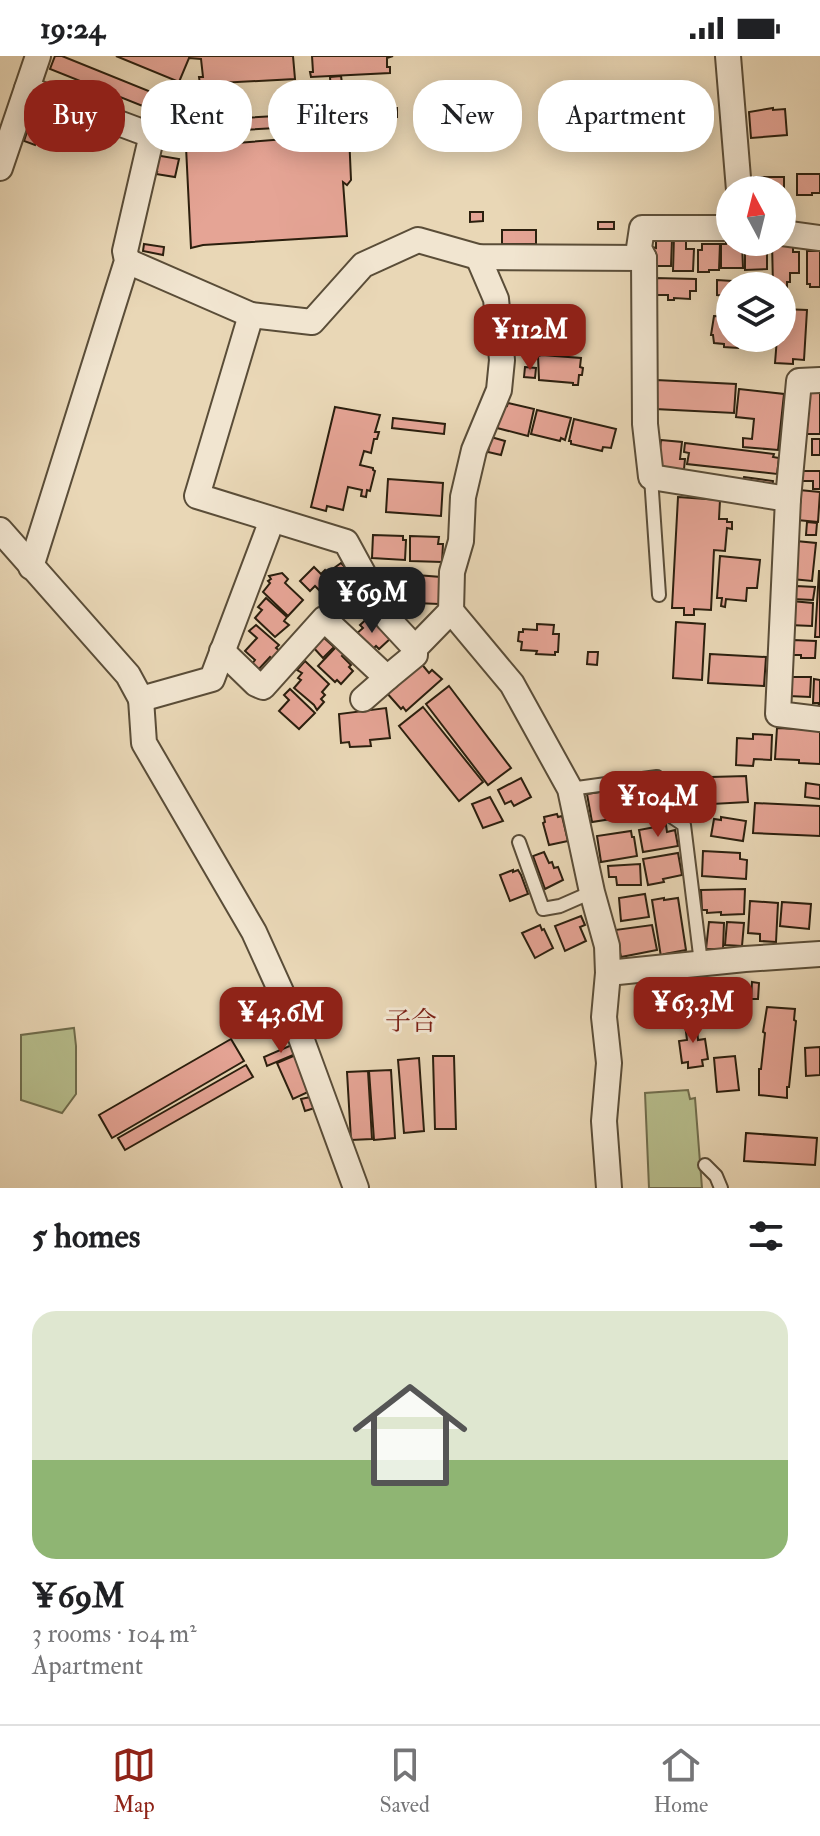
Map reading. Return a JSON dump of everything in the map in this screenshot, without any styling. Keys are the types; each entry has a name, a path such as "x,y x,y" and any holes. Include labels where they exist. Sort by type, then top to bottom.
{"street":[{"path":"30,80 38,56"},
{"path":"728,56 738,176"},
{"path":"1,161 24,97"},
{"path":"31,567 127,261 125,251 150,143 148,134 125,125"},
{"path":"716,228 642,228 639,248 644,258 645,424 651,477 788,499"},
{"path":"796,235 820,238"},
{"path":"127,261 251,315 312,322 363,265 418,240 478,257 644,258"},
{"path":"478,257 496,299 502,360 499,390 474,450 463,497 461,541 452,572 451,611 512,684 570,789 607,946 604,1017 609,1063 604,1121 609,1188"},
{"path":"251,315 197,496 346,542 388,619 415,648 415,655 363,699"},
{"path":"820,380 799,381 788,499 778,714 820,719"},
{"path":"141,699 212,679 272,520"},
{"path":"0,530 128,675 141,699 144,743 254,932 297,1027 356,1188"},
{"path":"415,648 451,611"},
{"path":"222,651 269,695 319,612 387,678"},
{"path":"608,973 820,954"}],"lane":[{"path":"651,477 659,595"},
{"path":"570,789 657,777 665,812 684,825 701,963"},
{"path":"519,842 543,909 560,906 592,892"},
{"path":"509,863 524,858"},
{"path":"705,1165 716,1176 721,1188"}],"green space":[{"path":"74,1028 76,1094 62,1113 21,1100 21,1035"},
{"path":"688,1090 690,1099 695,1098 702,1188 649,1188 645,1093"}],"building":[{"path":"55,56 62,56 121,80 78,80 50,69"},
{"path":"116,56 293,56 295,79 199,80 199,77 203,77 201,59 189,58 180,80"},
{"path":"312,56 393,56 387,58 390,73 311,77"},
{"path":"125,81 141,88 141,105 125,99"},
{"path":"785,109 787,135 751,138 749,112"},
{"path":"268,116 268,129 252,129 252,117"},
{"path":"268,140 268,152 350,152 351,180 347,185 343,182 347,236 191,248 186,152 252,152 252,142"},
{"path":"155,155 179,159 175,177 152,171"},
{"path":"797,174 820,174 820,193 797,195"},
{"path":"470,212 483,212 483,221 470,222"},
{"path":"598,222 614,222 614,229 598,229"},
{"path":"502,230 536,230 536,244 502,244"},
{"path":"674,236 686,236 686,249 694,249 693,271 673,271"},
{"path":"656,240 672,240 671,266 652,266 652,247 656,248"},
{"path":"144,244 164,247 163,255 143,251"},
{"path":"702,244 716,244 719,270 698,272 698,250 702,250"},
{"path":"807,251 820,251 820,287 807,284"},
{"path":"799,252 799,273 773,272 772,256 796,256"},
{"path":"721,256 743,256 743,268 721,268"},
{"path":"745,256 767,256 767,269 745,270"},
{"path":"655,278 696,279 696,291 690,291 690,299 668,300 668,295 654,295"},
{"path":"796,310 807,310 804,360 793,359 793,364 775,363 776,352 796,352"},
{"path":"714,316 716,316 716,343 711,335"},
{"path":"538,356 581,358 580,367 583,368 578,385 539,380"},
{"path":"525,367 536,368 535,378 524,377"},
{"path":"656,380 736,384 734,413 655,409"},
{"path":"739,389 784,394 778,450 743,447 743,438 752,439 754,419 736,417"},
{"path":"807,391 820,391 820,434 806,434"},
{"path":"508,403 534,409 528,436 497,428 503,405 507,406"},
{"path":"335,407 380,415 375,432 379,432 371,453 364,451 360,465 375,471 366,497 361,496 362,490 348,487 343,510 327,506 326,511 311,507"},
{"path":"537,410 571,418 565,440 531,434"},
{"path":"393,418 445,424 444,434 392,428"},
{"path":"574,419 616,429 611,448 603,447 602,451 571,444"},
{"path":"491,437 505,441 501,455 488,452"},
{"path":"812,439 820,439 820,455 812,455"},
{"path":"661,440 682,442 680,459 685,459 684,469 658,469"},
{"path":"685,443 774,454 773,457 779,458 777,474 687,464 689,453 684,452"},
{"path":"801,471 820,471 820,489 813,489 813,481 801,481"},
{"path":"744,477 773,481 772,487 743,483"},
{"path":"388,479 443,483 441,516 386,512"},
{"path":"799,490 820,492 818,522 797,520"},
{"path":"678,497 720,500 719,519 732,522 732,529 727,528 725,551 714,550 711,610 694,609 694,615 684,615 684,608 672,608"},
{"path":"807,522 817,523 816,535 806,535"},
{"path":"373,535 403,536 406,540 405,560 372,558"},
{"path":"410,536 439,537 438,544 443,544 442,562 410,561"},
{"path":"796,541 816,543 812,581 792,579"},
{"path":"720,556 760,560 757,588 747,588 746,601 726,599 725,607 721,606 722,598 717,598"},
{"path":"341,563 350,572 325,596 315,586 310,591 300,581 314,567 321,574"},
{"path":"819,571 820,637 815,637"},
{"path":"282,573 288,579 285,583 303,600 288,616 263,592 270,583 269,576"},
{"path":"386,574 414,575 412,604 390,602 390,598 384,597 381,590"},
{"path":"416,575 441,577 442,602 415,603"},
{"path":"350,577 357,585 354,587 365,598 350,613 346,608 337,617 324,603"},
{"path":"796,586 815,587 813,600 792,599"},
{"path":"266,598 287,617 284,621 289,625 275,637 255,618 262,610 258,607"},
{"path":"791,601 813,603 812,626 789,625"},
{"path":"370,616 391,638 379,649 376,646 370,652 355,635"},
{"path":"676,622 705,624 702,680 673,678"},
{"path":"537,624 554,625 553,634 559,634 555,655 521,650 519,632 523,629 537,630"},
{"path":"256,625 279,645 276,648 281,652 274,661 270,657 258,670 252,664 255,660 245,651 257,638 249,631"},
{"path":"322,636 334,647 323,658 312,646"},
{"path":"793,640 816,641 815,658 792,655"},
{"path":"336,647 344,654 342,656 353,671 341,684 318,666"},
{"path":"588,652 598,652 597,665 587,664"},
{"path":"710,654 766,657 764,686 708,683"},
{"path":"305,661 329,684 322,692 324,702 317,710 294,688 301,680 298,678 302,673 297,670"},
{"path":"420,662 429,673 432,670 442,679 406,711 386,692"},
{"path":"789,677 811,677 810,697 789,696"},
{"path":"814,679 820,680 820,708 819,703 813,703"},
{"path":"449,686 511,768 488,785 426,704"},
{"path":"290,689 315,713 299,729 279,711 289,700 284,695"},
{"path":"423,707 483,782 459,801 399,726"},
{"path":"386,708 390,738 370,740 371,746 350,747 349,742 341,743 339,714"},
{"path":"777,728 820,730 820,764 775,759"},
{"path":"753,734 772,735 771,760 754,759 753,766 736,765 737,738 753,739"},
{"path":"746,776 748,802 712,804 711,777"},
{"path":"521,778 531,797 514,806 511,801 505,804 498,790"},
{"path":"709,782 709,805 687,810 687,806 671,807 668,784"},
{"path":"641,783 642,789 649,787 654,810 636,810 638,819 630,821 624,789"},
{"path":"806,783 820,785 820,799 805,797"},
{"path":"619,789 624,817 592,822 587,794"},
{"path":"490,797 503,821 483,828 472,804"},
{"path":"755,803 820,806 820,836 753,833"},
{"path":"557,814 558,817 562,816 568,841 549,845 544,817"},
{"path":"721,817 746,821 743,841 711,836 714,819 721,820"},
{"path":"666,825 667,832 675,830 678,846 643,852 639,830"},
{"path":"631,831 637,856 601,862 597,836"},
{"path":"703,851 740,853 740,859 747,860 746,879 702,876"},
{"path":"544,852 549,863 552,862 554,868 558,867 563,880 545,889 533,856"},
{"path":"678,853 682,875 648,885 643,859"},
{"path":"640,864 641,885 617,885 616,877 609,877 608,866"},
{"path":"518,870 528,894 510,901 500,875"},
{"path":"745,889 744,914 721,915 721,912 707,913 707,910 702,910 701,890"},
{"path":"645,894 649,917 621,921 619,898"},
{"path":"678,898 686,950 661,957 652,900"},
{"path":"750,901 778,903 776,942 760,941 760,934 748,933"},
{"path":"782,902 811,904 809,929 780,926"},
{"path":"581,916 585,925 580,927 586,941 565,951 555,926"},
{"path":"709,922 724,923 723,949 706,949"},
{"path":"727,922 744,923 742,946 725,945"},
{"path":"540,925 553,948 535,958 522,933"},
{"path":"652,925 657,950 621,957 615,930"},
{"path":"752,982 759,983 758,999 751,999"},
{"path":"767,1007 795,1009 787,1098 759,1095"},
{"path":"696,1015 698,1040 705,1039 708,1059 702,1060 703,1066 688,1068 688,1062 682,1063 679,1041 687,1040 684,1016"},
{"path":"231,1039 244,1061 112,1138 99,1115"},
{"path":"294,1044 298,1053 267,1066 264,1057"},
{"path":"820,1047 820,1075 806,1076 805,1048"},
{"path":"298,1054 310,1082 305,1085 308,1092 293,1099 277,1063"},
{"path":"433,1056 454,1056 456,1129 435,1129"},
{"path":"735,1056 739,1090 717,1092 714,1058"},
{"path":"419,1058 424,1131 404,1133 398,1060"},
{"path":"246,1065 253,1077 125,1150 118,1138"},
{"path":"391,1070 395,1138 374,1140 369,1071"},
{"path":"368,1071 372,1139 351,1140 347,1072"},
{"path":"315,1096 318,1107 305,1111 301,1099"},
{"path":"746,1133 817,1138 815,1165 744,1161"}],"district":[{"name":"子合","path":"411,1021"}]}
